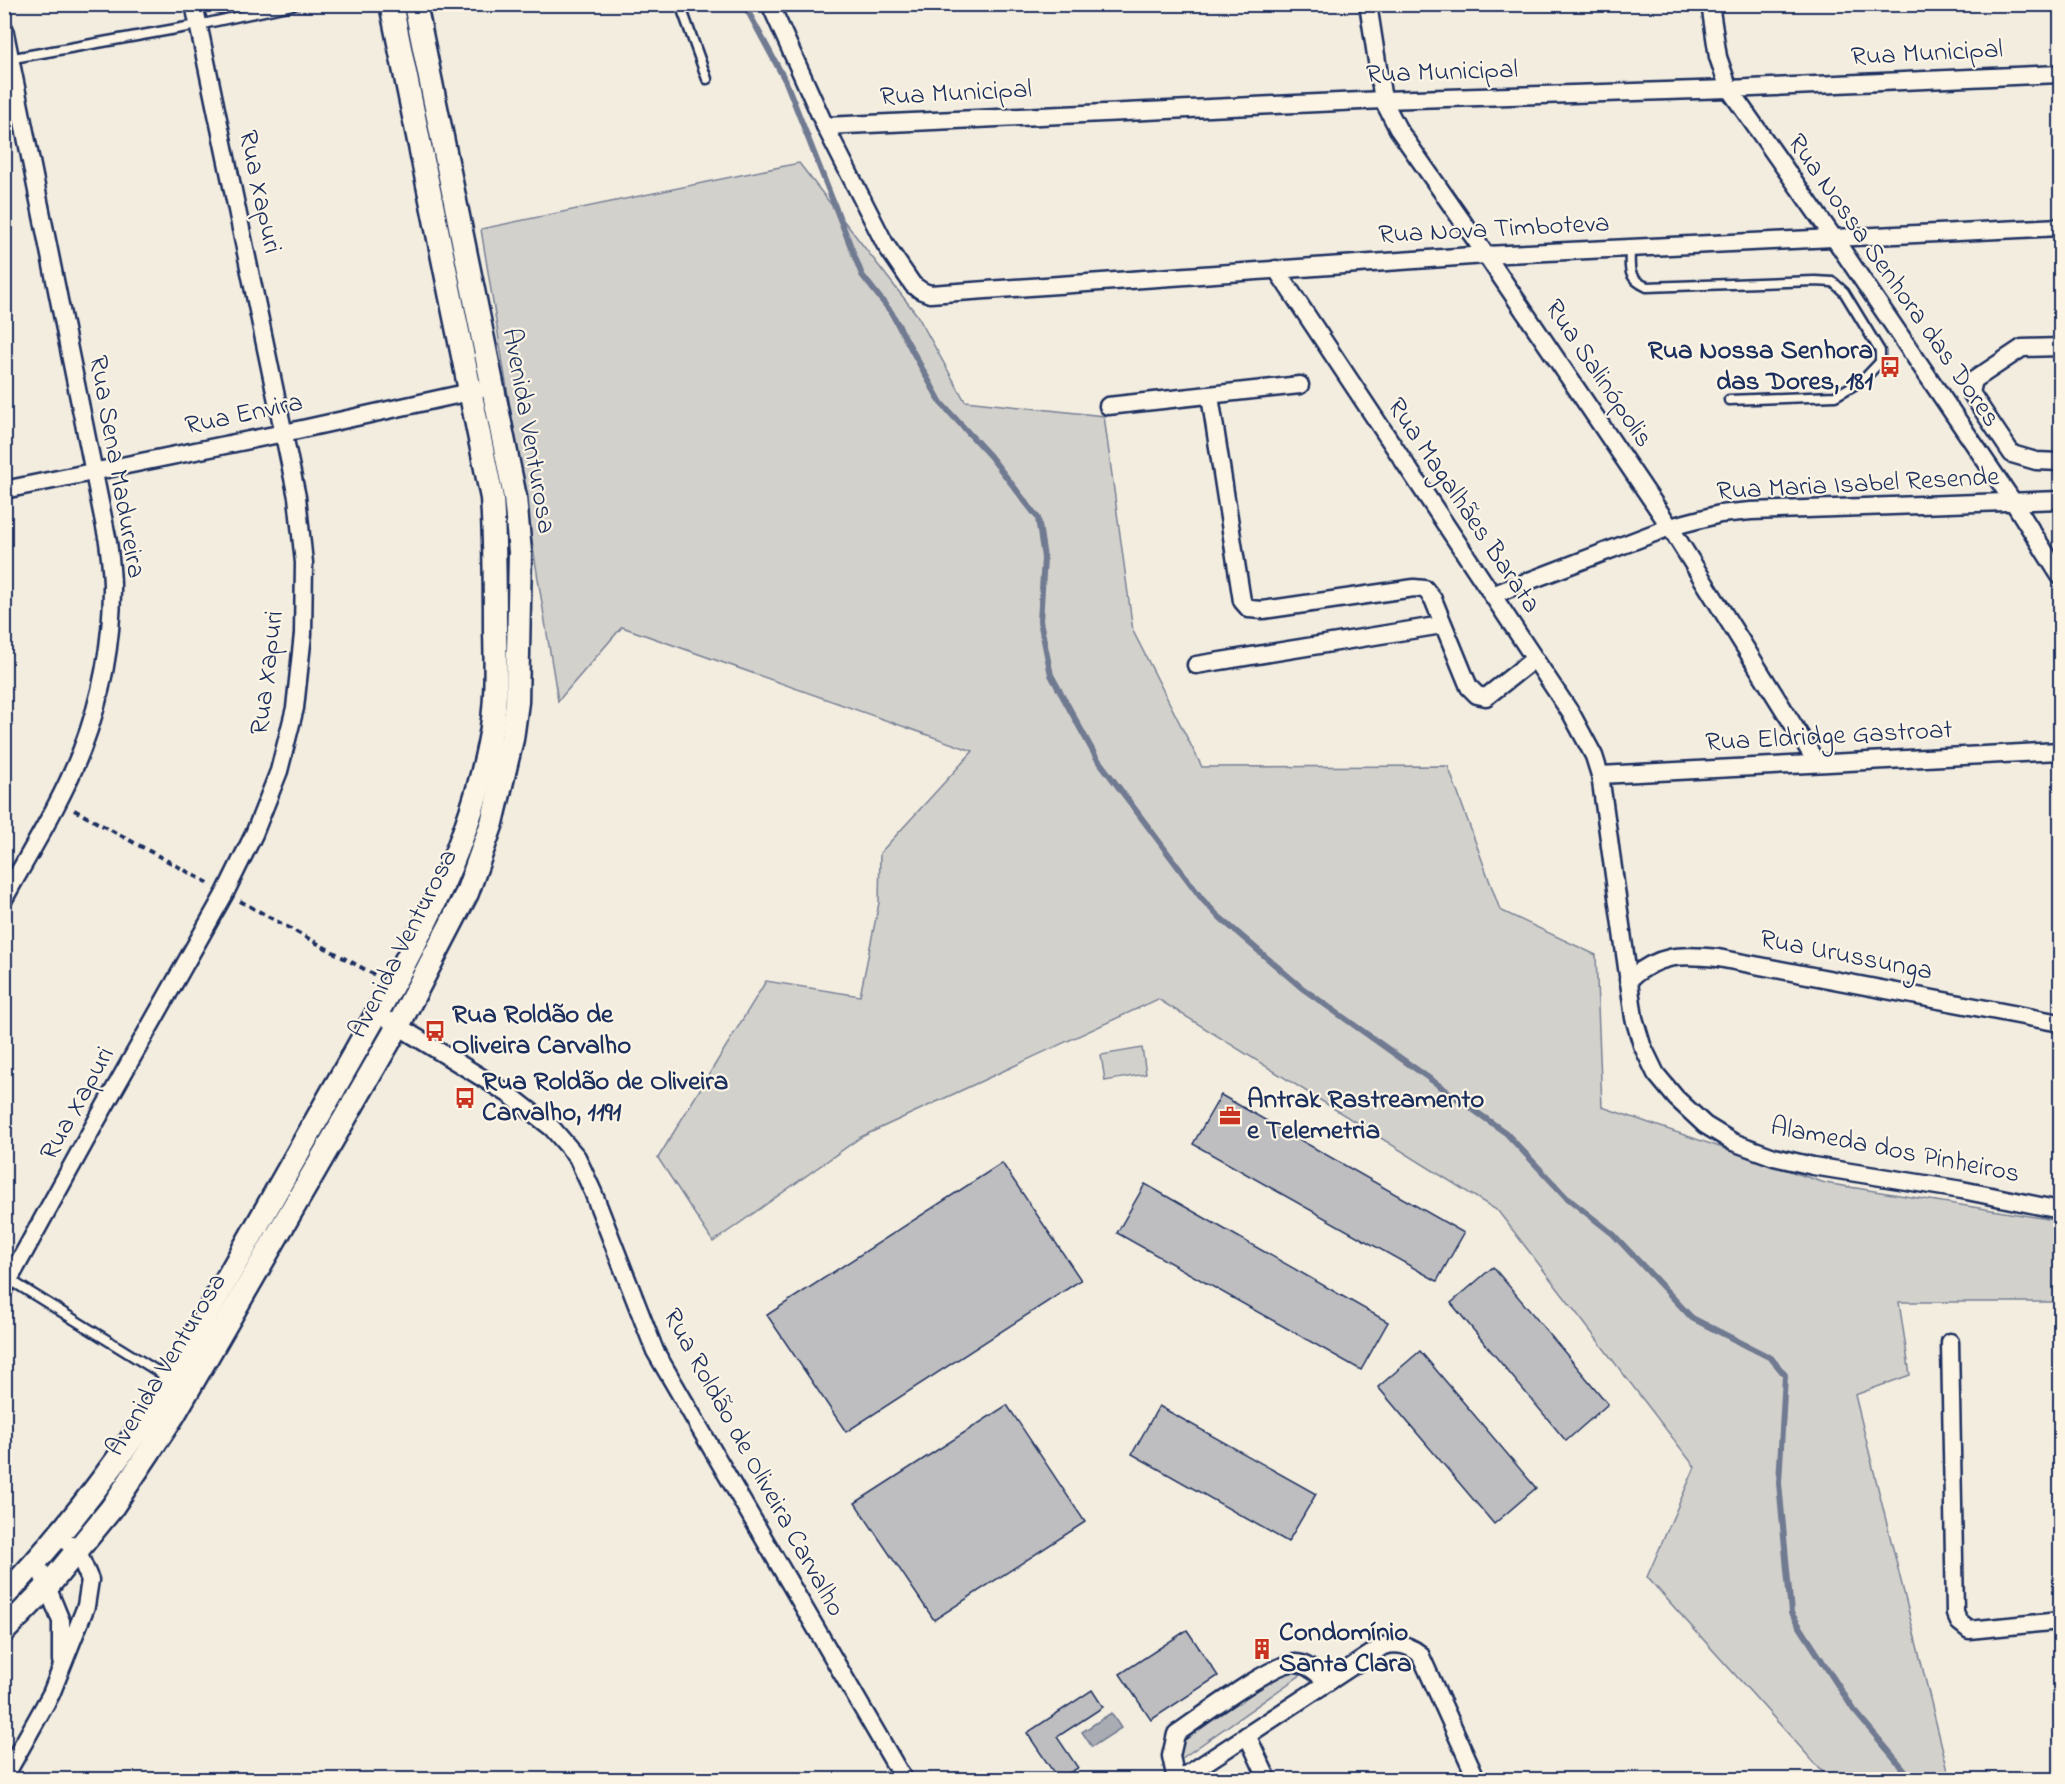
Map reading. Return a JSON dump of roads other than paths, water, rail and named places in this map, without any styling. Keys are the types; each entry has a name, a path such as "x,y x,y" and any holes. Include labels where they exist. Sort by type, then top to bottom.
{"street":[{"name":"Rua Xapuri","path":"6,1281 225,893 254,834 279,771 295,708 303,634 303,562 297,497 194,4"},
{"name":"Avenida Venturosa","path":"4,1596 37,1562 58,1535 136,1433 170,1379 377,1013 444,883 469,824 489,743 496,673 494,527 488,477 392,4"},
{"name":"Avenida Venturosa","path":"4,1630 48,1586 111,1509 173,1416 398,1026 471,884 492,823 512,739 518,702 519,528 515,497 415,4"},
{"path":"770,4 825,126"},
{"name":"Rua Salinópolis","path":"1368,4 1383,100 1398,129 1670,527 1816,763"},
{"name":"Rua Nossa Senhora das Dores","path":"1710,4 1718,57 1729,89 1834,238 2061,576"},
{"name":"Rua Sena Madureira","path":"4,28 8,59 108,542 112,587 108,638 100,690 82,749 53,812 4,899"},
{"name":"Rua Municipal","path":"825,126 1383,100 1729,89 2061,74"},
{"name":"Rua Nova Timboteva","path":"825,126 885,244 913,285 930,294 1486,255 2061,227"},
{"name":"Rua Magalhães Barata","path":"1276,269 1583,734 1600,775"},
{"path":"2061,347 2022,348 1974,380 1971,393 2012,454 2036,461 2061,462"},
{"path":"1108,406 1300,385"},
{"name":"Rua Envira","path":"4,490 284,433 492,386"},
{"path":"1210,396 1242,601 1249,609 1263,610 1414,588 1425,589 1432,599 1469,687 1477,695 1486,697 1534,659"},
{"name":"Rua Maria Isabel Resende","path":"1492,595 1670,527 1720,514 2061,500"},
{"path":"1196,665 1442,625"},
{"name":"Rua Eldridge Gastroat","path":"1600,775 2061,751"},
{"name":"Alameda dos Pinheiros","path":"1600,775 1634,1017 1642,1045 1656,1074 1676,1098 1705,1125 1733,1142 1774,1157 2061,1210"},
{"name":"Rua Urussunga","path":"1628,980 1655,961 1671,956 1718,957 2061,1023"},
{"name":"Rua Roldão de Oliveira Carvalho","path":"377,1013 448,1059 510,1095 552,1128 578,1157 655,1351 904,1779"},
{"path":"1950,1342 1955,1613 1959,1622 1969,1630 2061,1621"},
{"path":"4,1778 60,1674 86,1606 90,1580 77,1550 58,1535"},
{"path":"37,1562 61,1621 60,1674"},
{"path":"1328,1682 1306,1665 1295,1662 1278,1667 1256,1680 1176,1734 1171,1756 1177,1779 1247,1735 1328,1682 1383,1646 1401,1644 1412,1647 1420,1654 1477,1779"},
{"path":"1247,1735 1268,1779"}],"lane":[{"path":"8,59 198,25 297,4"},
{"path":"680,4 707,79"},
{"path":"1630,248 1630,273 1635,282 1647,287 1815,280 1833,282 1844,292 1880,351 1880,362 1863,380 1835,396 1729,400"},
{"path":"6,1281 170,1379"}],"waterway":[{"path":"744,4 786,82 862,275 891,312 941,403 990,456 1038,518 1044,558 1040,621 1051,675 1096,757 1202,899 1217,915 1302,988 1506,1133 1566,1197 1613,1234 1692,1318 1771,1358 1785,1375 1779,1483 1791,1613 1854,1710 1913,1780"}],"place":[{"name":"Rua Nossa Senhora das Dores, 181","path":"1890,367"},
{"name":"Rua Roldão de Oliveira Carvalho","path":"435,1031"},
{"name":"Rua Roldão de Oliveira Carvalho, 1191","path":"465,1098"},
{"name":"Antrak Rastreamento e Telemetria","path":"1230,1116"},
{"name":"Condomínio Santa Clara","path":"1262,1649"}]}
